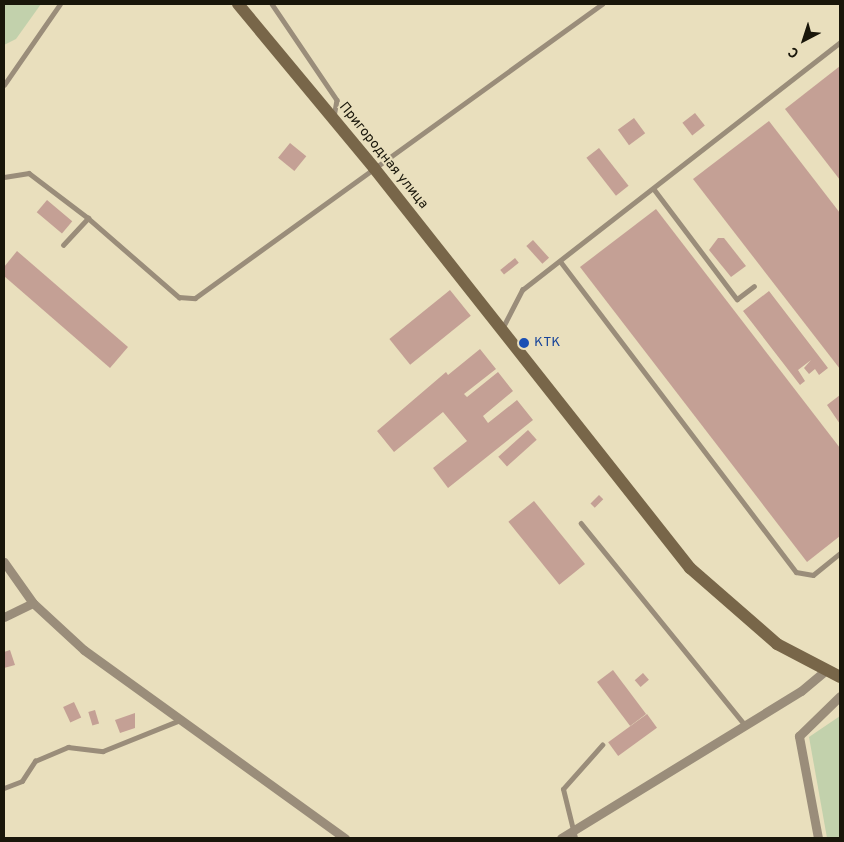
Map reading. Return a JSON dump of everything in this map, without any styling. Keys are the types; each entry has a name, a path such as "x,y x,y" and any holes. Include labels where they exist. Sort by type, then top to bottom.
{"street":[{"name":"Пригородная улица","path":"238,4 374,168 690,568 745,620 824,672 840,677"},
{"path":"4,562 33,603 84,650 346,838"},
{"path":"4,617 33,603"},
{"path":"561,838 574,835 824,672"},
{"path":"818,838 799,736 840,696"}],"lane":[{"path":"4,85 60,4"},
{"path":"272,4 338,100 333,119"},
{"path":"4,177 29,173 88,218 179,297 195,298 601,4"},
{"path":"502,329 522,290 561,262 840,42"},
{"path":"654,189 737,299 754,286"},
{"path":"63,245 88,218"},
{"path":"561,262 796,572 813,575 840,553"},
{"path":"581,523 745,725"},
{"path":"4,788 22,781 35,761 68,748 103,751 182,720"},
{"path":"574,835 563,788 602,745"}],"green space":[{"path":"4,4 41,4 16,39 4,45"},
{"path":"840,716 840,838 827,838 809,737"}],"building":[{"path":"840,66 840,180 785,109"},
{"path":"695,113 705,126 692,135 682,123"},
{"path":"634,118 645,133 629,145 618,130"},
{"path":"769,121 840,213 840,369 693,179"},
{"path":"290,143 306,156 294,171 278,158"},
{"path":"599,148 629,186 616,196 586,158"},
{"path":"47,200 72,221 62,233 37,212"},
{"path":"656,209 840,448 840,536 807,562 580,267"},
{"path":"718,238 724,238 746,266 731,277 709,250"},
{"path":"533,240 549,258 542,264 526,246"},
{"path":"17,251 128,347 110,368 4,276 4,267"},
{"path":"515,258 519,263 504,275 500,270"},
{"path":"450,290 471,316 410,365 389,339"},
{"path":"769,291 828,368 819,375 815,369 809,374 804,368 811,360 798,370 805,381 800,385 743,311"},
{"path":"480,349 496,369 464,394 467,397 498,372 513,391 483,416 488,423 517,400 533,420 448,488 433,468 467,441 443,412 394,452 377,431 446,372 448,375"},
{"path":"840,395 840,424 827,405"},
{"path":"528,430 537,440 507,466 498,457"},
{"path":"599,495 603,499 595,508 591,503"},
{"path":"534,501 585,564 559,585 508,522"},
{"path":"10,650 15,665 4,668 4,652"},
{"path":"613,670 646,714 630,726 597,682"},
{"path":"643,673 649,680 641,687 635,680"},
{"path":"74,702 81,717 70,722 63,707"},
{"path":"95,710 99,723 92,725 88,712"},
{"path":"135,713 135,728 120,733 115,720"},
{"path":"647,714 657,728 618,756 608,742"}],"place":[{"name":"КТК","path":"524,343"}]}
